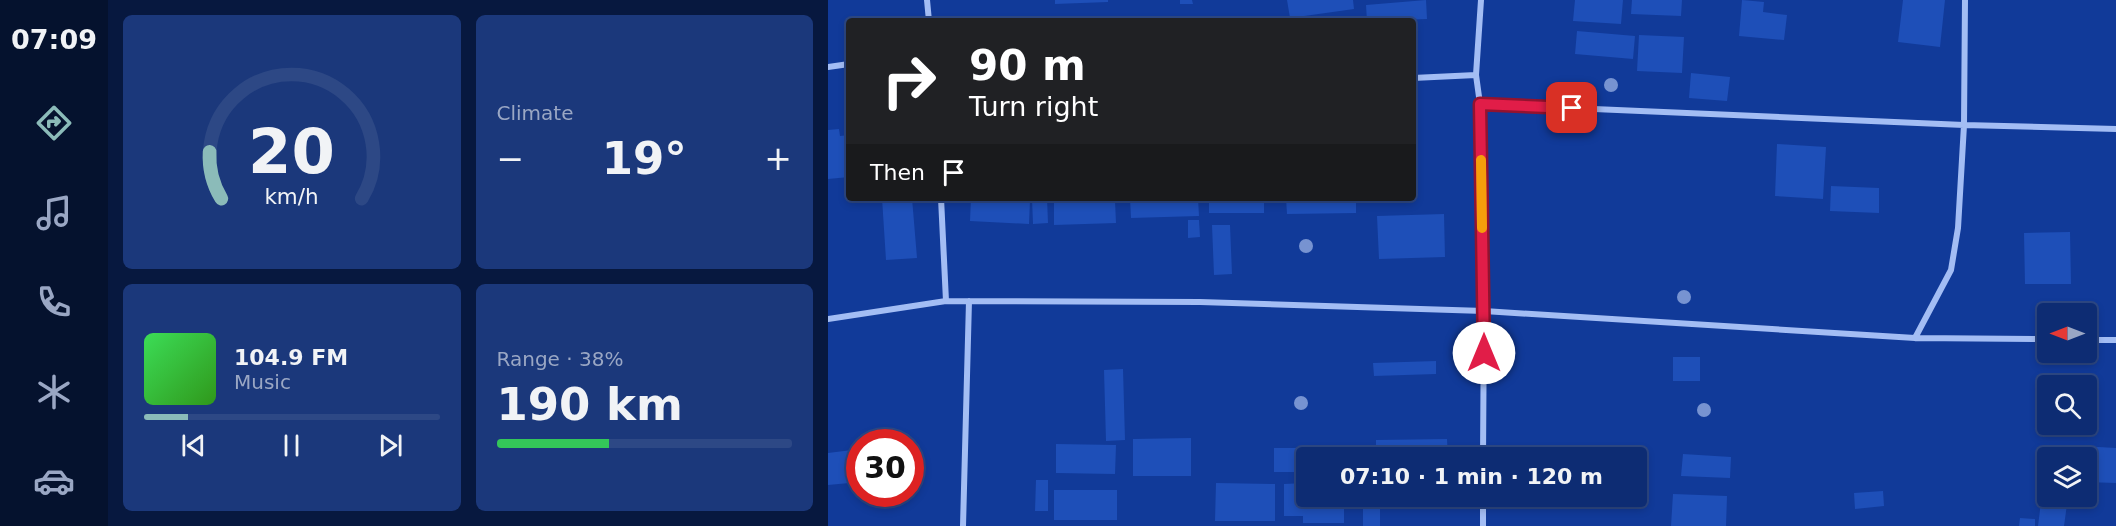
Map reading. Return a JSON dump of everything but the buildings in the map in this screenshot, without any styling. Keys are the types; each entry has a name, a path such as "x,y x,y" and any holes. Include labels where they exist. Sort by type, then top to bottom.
{"street":[{"path":"927,0 929,18"},
{"path":"1481,0 1476,75 1480,104 1484,447"},
{"path":"1915,338 1951,270 1958,228 1964,125 1965,0"},
{"path":"828,67 846,64"},
{"path":"1416,78 1476,75"},
{"path":"1480,104 1964,125 2116,129"},
{"path":"941,201 946,302"},
{"path":"828,319 946,302 1200,302 1484,312 1915,338 2037,339"},
{"path":"963,526 969,302"},
{"path":"2097,340 2116,340"},
{"path":"1483,507 1483,526"}],"slow traffic":[{"path":"1481,160 1482,228"}],"route":[{"path":"1484,353 1480,104 1572,108"}]}
